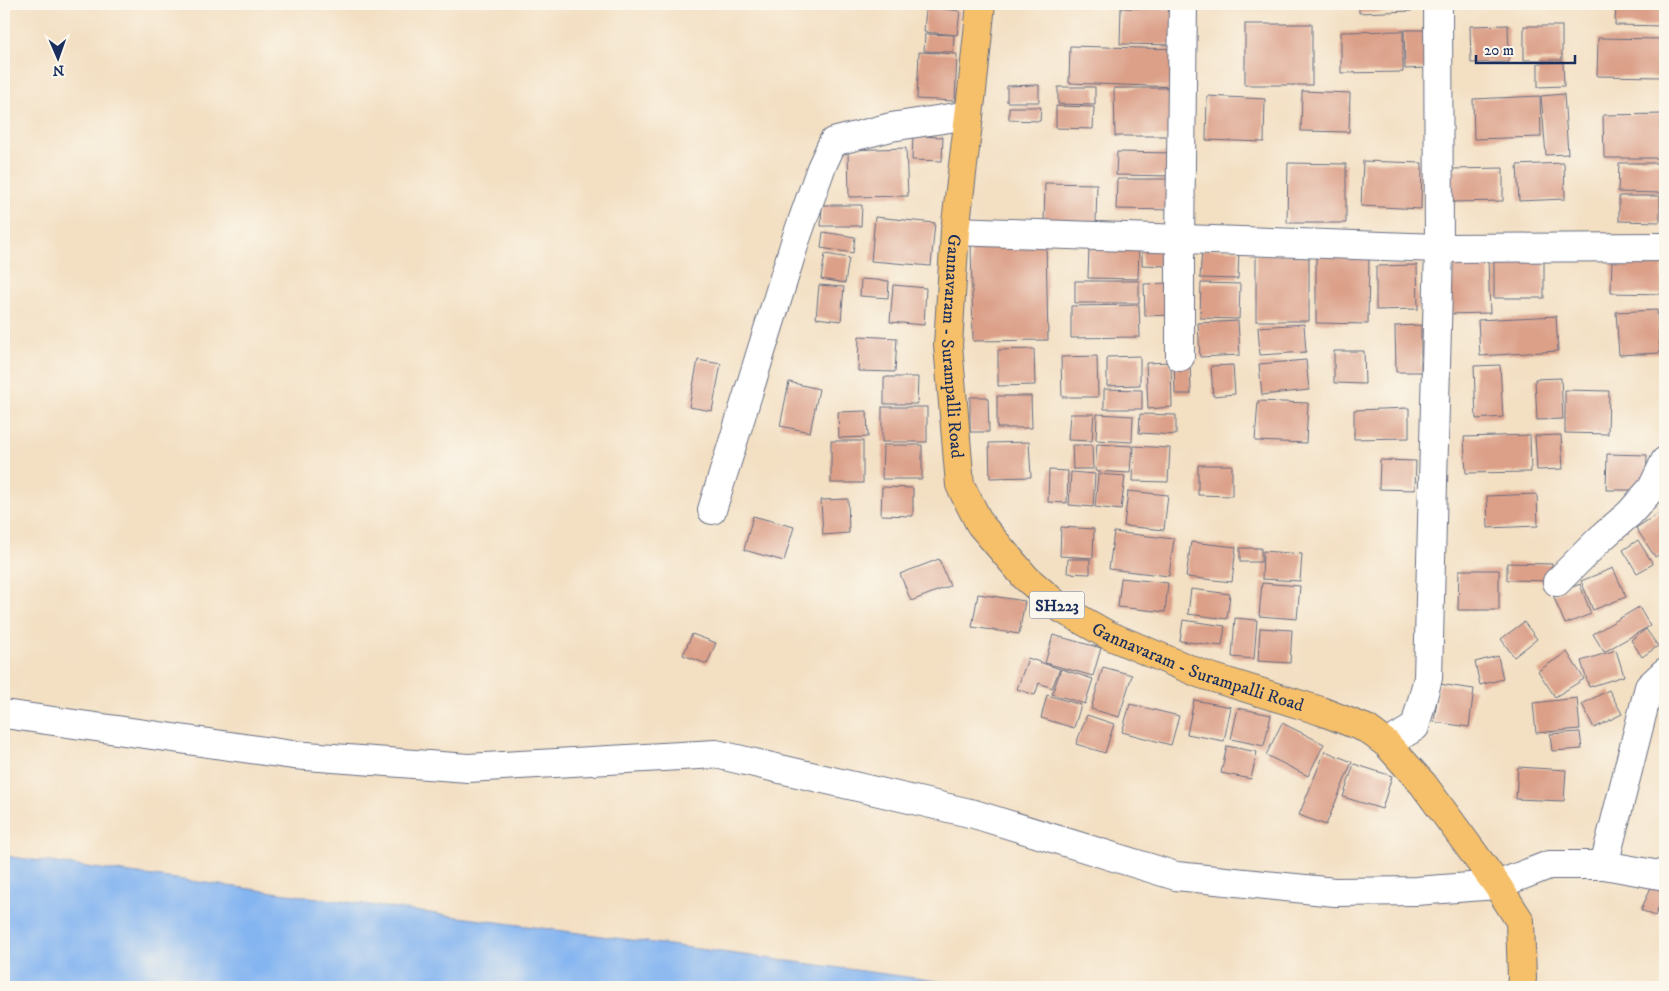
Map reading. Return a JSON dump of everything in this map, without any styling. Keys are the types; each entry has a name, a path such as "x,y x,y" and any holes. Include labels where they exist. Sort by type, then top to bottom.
{"main road":[{"name":"Gannavaram - Surampalli Road","path":"981,4 955,232 948,345 960,486 980,524 1026,578 1062,609 1108,635 1201,674 1321,711 1367,729 1387,744 1424,784 1497,885 1520,921 1522,983"}],"street":[{"path":"1180,357 1184,4"},
{"path":"1387,744 1415,727 1428,678 1439,248 1438,4"},
{"path":"712,510 796,239 821,168 833,142 891,127 969,115"},
{"path":"955,232 1439,248 1665,247"},
{"path":"1557,582 1630,513 1652,488 1665,461"},
{"path":"1604,865 1649,687 1665,672"},
{"path":"4,714 293,755 468,768 716,754 974,814 1176,876 1335,892 1416,891 1497,885 1549,864 1604,865 1665,876"}],"water":[{"path":"4,856 982,987 4,987"}],"building":[{"path":"1359,4 1411,4 1411,11 1359,13"},
{"path":"1616,4 1665,4 1665,26 1615,25"},
{"path":"926,7 960,11 957,35 924,32"},
{"path":"1121,8 1178,9 1177,45 1120,44"},
{"path":"1245,24 1312,24 1312,85 1245,85"},
{"path":"1508,25 1509,62 1471,63 1470,26"},
{"path":"1524,26 1562,26 1562,60 1524,60"},
{"path":"1404,30 1424,30 1426,68 1405,69"},
{"path":"1403,31 1403,72 1341,73 1341,32"},
{"path":"925,34 954,35 953,52 924,51"},
{"path":"1598,38 1662,39 1662,77 1597,76"},
{"path":"1070,46 1177,49 1176,87 1069,83"},
{"path":"919,52 957,54 955,101 917,99"},
{"path":"1563,62 1564,86 1538,87 1538,63"},
{"path":"1039,85 1039,102 1007,102 1007,86"},
{"path":"1058,87 1095,87 1095,105 1058,104"},
{"path":"1114,88 1175,88 1175,136 1115,136"},
{"path":"1302,91 1350,93 1349,132 1301,131"},
{"path":"1564,94 1568,154 1546,155 1541,96"},
{"path":"1207,96 1265,99 1264,142 1206,140"},
{"path":"1540,96 1541,137 1474,139 1473,99"},
{"path":"1056,106 1094,107 1093,129 1056,128"},
{"path":"1009,107 1041,107 1040,121 1009,120"},
{"path":"1665,114 1665,158 1604,158 1603,115"},
{"path":"913,136 943,137 942,161 912,160"},
{"path":"906,148 908,196 849,197 848,150"},
{"path":"1117,152 1175,153 1175,176 1116,175"},
{"path":"1363,161 1422,163 1421,209 1361,206"},
{"path":"1288,163 1346,164 1346,223 1287,223"},
{"path":"1564,163 1565,199 1519,201 1517,165"},
{"path":"1619,163 1662,163 1662,193 1618,192"},
{"path":"1503,168 1503,201 1452,202 1451,169"},
{"path":"1117,179 1173,179 1173,210 1116,209"},
{"path":"1045,183 1097,184 1096,223 1044,223"},
{"path":"1619,196 1660,196 1660,222 1619,221"},
{"path":"822,205 862,205 861,226 821,226"},
{"path":"875,217 935,223 931,266 871,261"},
{"path":"823,232 855,237 853,253 821,248"},
{"path":"1046,241 1048,340 973,341 971,243"},
{"path":"1089,247 1139,248 1138,279 1088,278"},
{"path":"1142,249 1169,249 1168,266 1142,265"},
{"path":"1202,249 1239,250 1238,279 1200,278"},
{"path":"825,254 849,258 845,283 821,279"},
{"path":"1256,254 1309,254 1309,321 1256,321"},
{"path":"1316,255 1369,255 1368,324 1316,323"},
{"path":"1612,259 1662,260 1662,294 1611,293"},
{"path":"1488,260 1490,313 1447,314 1445,262"},
{"path":"1494,261 1544,261 1544,298 1494,298"},
{"path":"1417,265 1418,309 1376,310 1376,266"},
{"path":"861,279 889,281 888,298 860,296"},
{"path":"1075,281 1139,281 1139,303 1075,303"},
{"path":"1169,283 1171,315 1145,316 1144,284"},
{"path":"1201,283 1240,284 1239,319 1200,318"},
{"path":"819,285 844,287 841,321 816,318"},
{"path":"893,285 926,288 924,325 890,322"},
{"path":"1139,305 1140,337 1071,338 1071,306"},
{"path":"1657,310 1660,353 1619,355 1616,312"},
{"path":"1556,316 1558,351 1480,356 1478,320"},
{"path":"1238,321 1240,355 1200,357 1198,323"},
{"path":"1304,324 1306,352 1260,355 1258,327"},
{"path":"1421,325 1421,372 1396,372 1395,326"},
{"path":"859,336 897,338 895,372 858,371"},
{"path":"1034,349 1035,385 998,386 998,350"},
{"path":"1334,351 1364,351 1365,384 1334,383"},
{"path":"1097,356 1098,397 1062,397 1061,357"},
{"path":"1140,356 1140,385 1107,386 1107,357"},
{"path":"698,360 721,364 712,411 689,407"},
{"path":"1306,360 1309,390 1262,395 1259,364"},
{"path":"1190,361 1191,394 1175,394 1174,362"},
{"path":"1171,362 1172,407 1148,409 1146,363"},
{"path":"1233,365 1235,394 1213,396 1211,366"},
{"path":"1500,365 1503,417 1476,419 1474,366"},
{"path":"884,377 918,377 917,404 884,404"},
{"path":"1561,378 1563,419 1537,420 1535,379"},
{"path":"789,382 819,389 810,432 780,426"},
{"path":"1104,389 1142,390 1142,409 1104,409"},
{"path":"1565,390 1609,391 1608,434 1565,433"},
{"path":"997,396 1031,396 1032,428 997,428"},
{"path":"970,397 988,397 989,432 970,432"},
{"path":"1258,401 1308,403 1306,443 1255,441"},
{"path":"882,407 927,407 927,442 882,442"},
{"path":"1409,408 1409,438 1354,439 1354,410"},
{"path":"867,411 868,437 839,438 838,412"},
{"path":"1070,414 1094,414 1092,441 1068,440"},
{"path":"1097,414 1133,416 1132,442 1096,440"},
{"path":"1140,414 1176,415 1176,435 1139,433"},
{"path":"1530,435 1531,472 1466,473 1464,437"},
{"path":"1561,435 1563,469 1537,470 1535,436"},
{"path":"831,441 863,441 863,483 831,483"},
{"path":"1029,442 1031,477 990,478 989,443"},
{"path":"1097,444 1132,446 1130,473 1095,471"},
{"path":"883,445 922,445 922,479 882,479"},
{"path":"1072,445 1092,445 1093,469 1073,469"},
{"path":"1134,446 1170,448 1168,482 1133,481"},
{"path":"1607,454 1647,455 1646,490 1606,490"},
{"path":"1380,460 1416,461 1415,490 1379,489"},
{"path":"1198,465 1232,465 1232,496 1198,495"},
{"path":"1049,470 1068,471 1067,503 1048,502"},
{"path":"1071,472 1095,474 1093,507 1069,505"},
{"path":"1098,474 1125,476 1121,510 1095,507"},
{"path":"882,487 913,488 913,516 881,515"},
{"path":"1128,491 1168,495 1164,530 1124,526"},
{"path":"1537,494 1538,526 1488,528 1487,496"},
{"path":"848,499 849,533 823,535 821,500"},
{"path":"1665,509 1665,551 1655,557 1636,528"},
{"path":"753,516 794,527 784,561 744,550"},
{"path":"1061,527 1094,529 1093,558 1060,556"},
{"path":"1114,532 1174,539 1169,576 1109,569"},
{"path":"1638,540 1653,564 1637,573 1623,550"},
{"path":"1191,542 1236,547 1232,582 1186,577"},
{"path":"1240,548 1261,548 1261,562 1240,562"},
{"path":"1263,551 1302,554 1300,581 1262,579"},
{"path":"939,559 950,586 911,601 900,574"},
{"path":"1068,559 1090,559 1090,574 1067,573"},
{"path":"1507,563 1552,564 1552,581 1507,580"},
{"path":"1613,568 1626,597 1593,610 1581,581"},
{"path":"1459,570 1499,570 1499,610 1458,610"},
{"path":"1121,578 1168,583 1165,612 1118,607"},
{"path":"1262,583 1300,586 1297,619 1259,616"},
{"path":"1580,584 1591,614 1565,624 1553,595"},
{"path":"1191,589 1230,594 1227,619 1188,614"},
{"path":"978,594 1025,601 1019,634 972,627"},
{"path":"1639,607 1650,626 1604,652 1593,634"},
{"path":"1235,618 1257,620 1254,659 1232,657"},
{"path":"1183,620 1225,626 1222,646 1180,641"},
{"path":"1524,622 1537,639 1514,657 1501,639"},
{"path":"1260,628 1292,630 1290,663 1258,661"},
{"path":"1646,629 1658,646 1642,657 1631,640"},
{"path":"692,634 716,643 707,664 683,655"},
{"path":"1053,635 1101,648 1093,676 1045,663"},
{"path":"1616,650 1624,676 1589,687 1581,661"},
{"path":"1567,652 1584,679 1555,697 1538,671"},
{"path":"1498,656 1503,679 1480,685 1475,662"},
{"path":"1028,658 1060,669 1052,688 1039,683 1035,695 1017,689"},
{"path":"1103,667 1132,675 1119,717 1091,709"},
{"path":"1061,669 1093,679 1085,704 1052,694"},
{"path":"1439,684 1474,689 1469,727 1434,722"},
{"path":"1609,690 1622,714 1594,728 1582,704"},
{"path":"1047,695 1081,705 1074,728 1041,718"},
{"path":"1577,698 1580,729 1536,733 1533,703"},
{"path":"1194,700 1231,707 1224,741 1187,734"},
{"path":"1130,704 1179,716 1171,745 1122,732"},
{"path":"1238,708 1271,715 1264,746 1231,739"},
{"path":"1087,715 1114,724 1105,753 1076,744"},
{"path":"1282,723 1324,744 1308,776 1266,755"},
{"path":"1580,732 1582,749 1552,751 1550,734"},
{"path":"1227,746 1257,752 1251,779 1221,773"},
{"path":"1325,751 1352,762 1326,825 1299,815"},
{"path":"1354,764 1392,776 1382,809 1343,797"},
{"path":"1518,767 1566,770 1564,801 1516,799"},
{"path":"1652,885 1665,891 1655,916 1641,910"}]}
